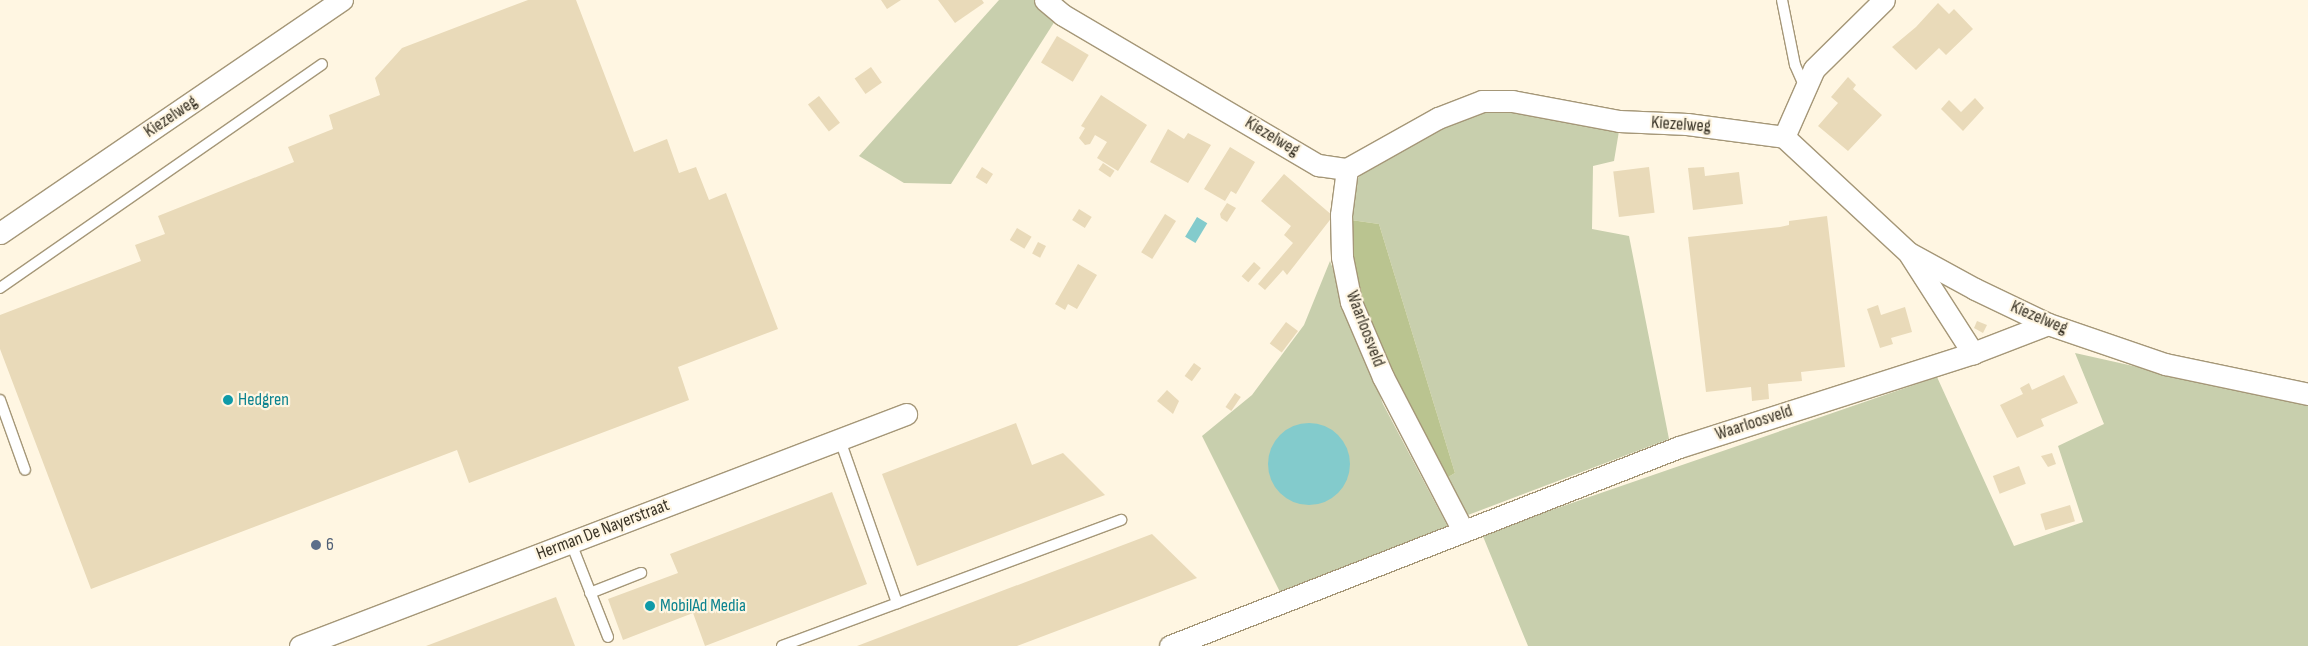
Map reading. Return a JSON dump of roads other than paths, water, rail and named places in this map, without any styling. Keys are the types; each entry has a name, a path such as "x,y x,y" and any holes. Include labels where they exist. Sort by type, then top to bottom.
{"street":[{"name":"Kiezelweg","path":"0,233 342,0"},
{"name":"Kiezelweg","path":"1045,0 1063,15 1318,165 1346,169 1438,118 1482,101 1512,101 1619,121 1687,124 1784,137 1909,253 2048,324 2165,364 2308,394"},
{"path":"1784,137 1814,69 1884,0"},
{"name":"Waarloosveld","path":"1346,169 1341,215 1342,256 1351,302 1391,395 1463,531"},
{"path":"1909,253 1973,353"},
{"name":"Waarloosveld","path":"1170,646 1679,447 1973,353 2048,324"},
{"name":"Herman De Nayerstraat","path":"300,646 906,414"}],"lane":[{"path":"1782,0 1796,66 1806,88"},
{"path":"0,288 322,64"},
{"path":"0,400 25,470"},
{"path":"840,440 897,603"},
{"path":"782,646 1121,520"},
{"path":"571,543 608,637"},
{"path":"590,593 641,573"}],"water":[{"path":"1197,217 1207,223 1195,243 1185,237"},
{"path":"1309,423 1325,426 1338,435 1347,448 1350,464 1347,480 1338,493 1325,502 1309,505 1293,502 1280,493 1271,480 1268,464 1271,448 1280,435 1293,426"}],"place":[{"name":"Hedgren","path":"228,400"},
{"name":"6","path":"316,545"},
{"name":"MobilAd Media","path":"650,606"}]}
